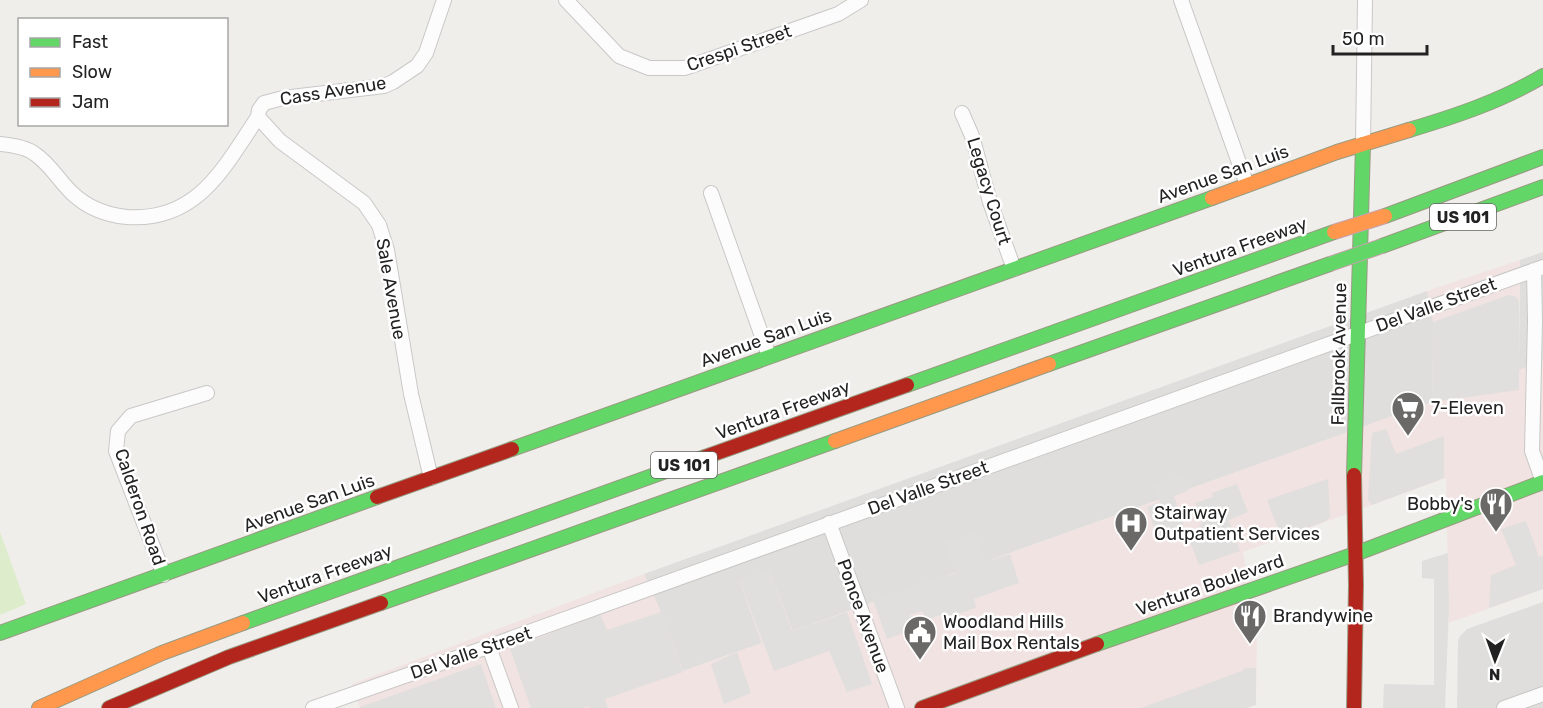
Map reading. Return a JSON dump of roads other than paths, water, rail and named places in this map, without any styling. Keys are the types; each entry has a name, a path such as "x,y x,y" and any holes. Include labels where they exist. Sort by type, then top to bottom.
{"main road":[{"name":"Avenue San Luis","path":"0,633 1362,144 1497,101 1543,76"},
{"name":"Fallbrook Avenue","path":"1354,708 1354,464 1362,144"},
{"name":"Ventura Freeway","path":"39,708 162,652 279,609 1334,232 1385,216 1543,157"},
{"name":"US 101","path":"109,708 229,657 1543,187"},
{"name":"Ventura Boulevard","path":"922,708 1180,614 1355,554 1543,482"}],"street":[{"name":"Cass Avenue","path":"0,144 35,153 73,194 89,207 116,216 140,218 181,208 201,194 218,177 258,117 264,103 283,98 384,86 417,66 426,53 444,0"},
{"name":"Crespi Street","path":"566,0 619,56 649,68 685,68 838,14 861,0"},
{"path":"1181,0 1247,185"},
{"name":"Fallbrook Avenue","path":"1362,144 1365,0"},
{"name":"Legacy Court","path":"962,113 972,136 990,202 1014,269"},
{"name":"Sale Avenue","path":"258,117 280,141 364,203 379,225 387,250 411,394 431,478"},
{"path":"711,193 769,356"},
{"path":"1538,269 1532,451 1543,482"},
{"name":"Del Valle Street","path":"313,708 489,647 1538,269"},
{"name":"Calderon Road","path":"164,575 117,451 118,431 131,416 207,393"},
{"name":"Ponce Avenue","path":"829,523 897,708"},
{"path":"489,647 511,708"},
{"path":"1504,708 1543,694"}],"place":[{"name":"7-Eleven","path":"1408,437"},
{"name":"Bobby's","path":"1496,533"},
{"name":"Stairway Outpatient Services","path":"1131,552"},
{"name":"Brandywine","path":"1250,645"},
{"name":"Woodland Hills Mail Box Rentals","path":"920,661"}]}
